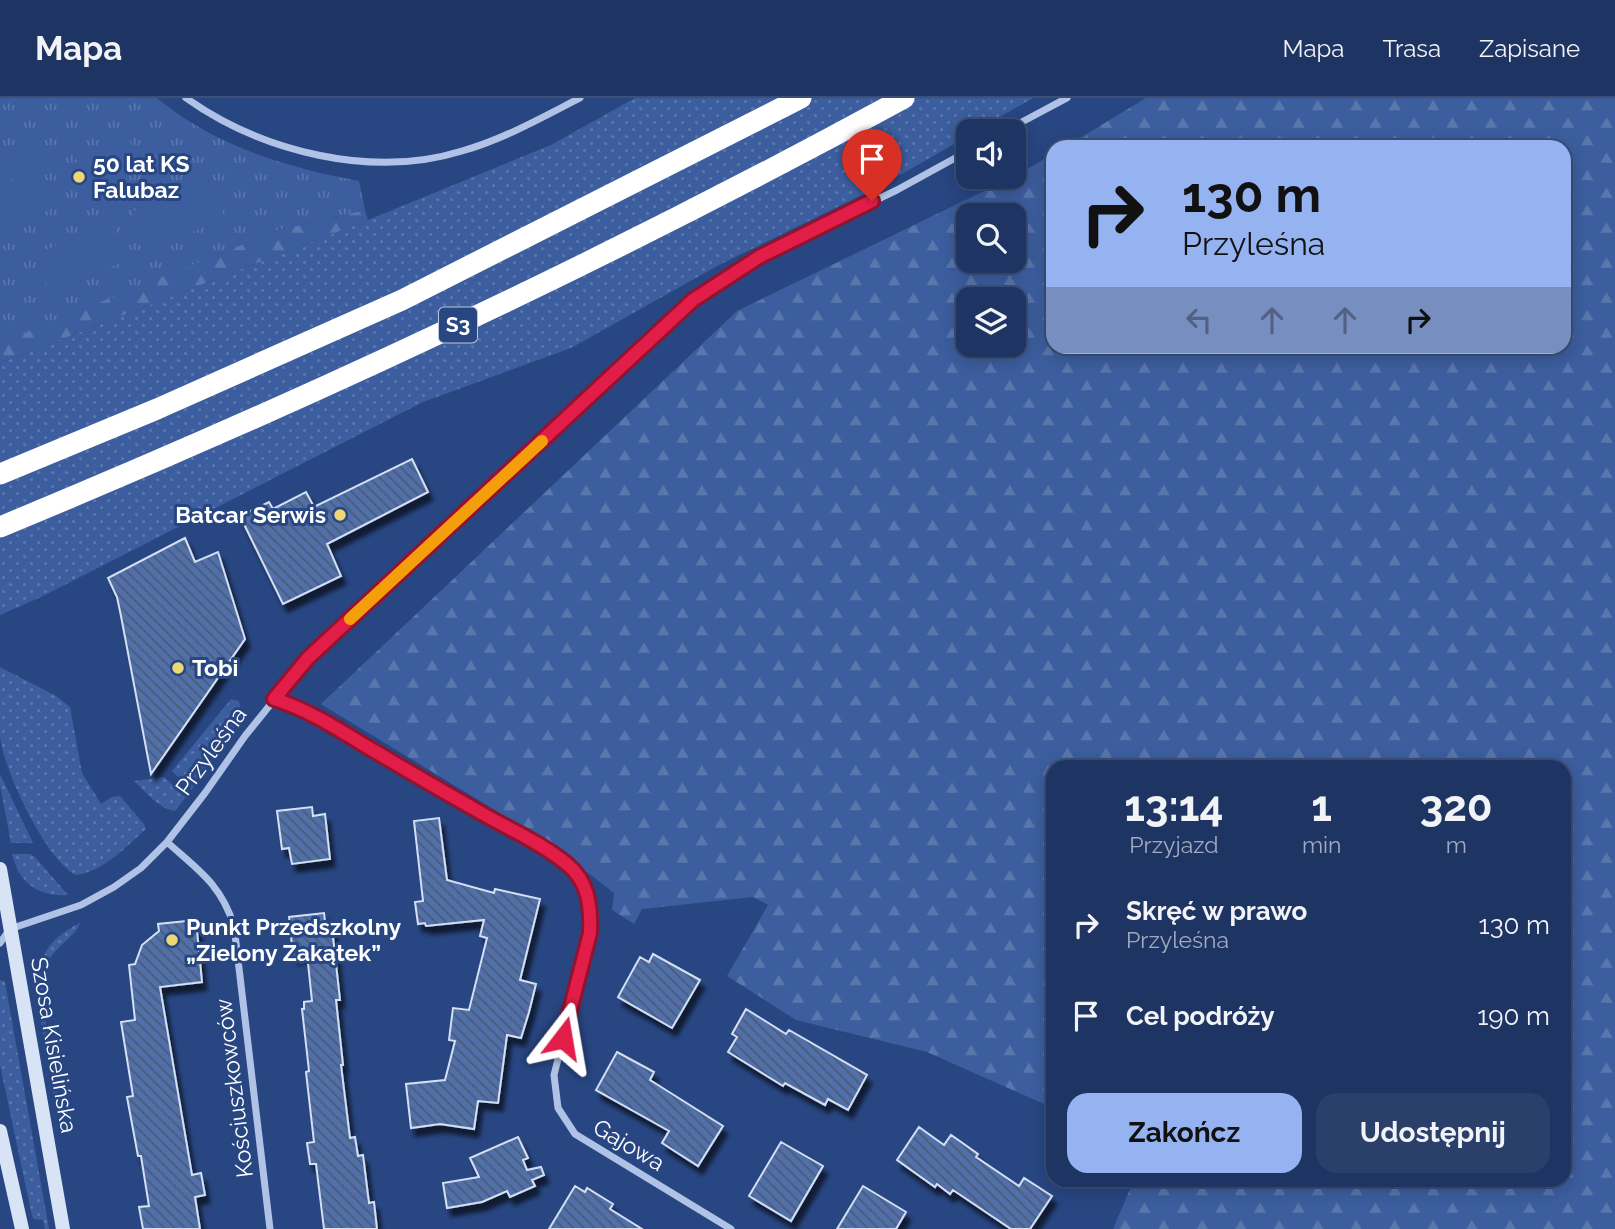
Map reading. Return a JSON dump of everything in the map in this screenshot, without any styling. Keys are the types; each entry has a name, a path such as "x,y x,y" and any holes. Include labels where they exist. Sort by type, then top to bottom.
{"highway":[{"name":"S3","path":"0,474 158,410 402,300 801,98"},
{"name":"S3","path":"0,527 175,455 421,342 659,227 904,98"}],"street":[{"path":"186,98 249,133 341,159 383,163 421,160 460,152 497,139 580,98"},
{"path":"1026,120 1067,98"},
{"name":"Przyleśna","path":"5,926 81,905 141,868 167,842 308,658 693,300 759,257 897,190 956,158"},
{"name":"Gajowa","path":"274,699 292,704 327,722 568,865 580,879 588,895 590,933 554,1075 558,1108 575,1134 731,1229"},
{"name":"Kościuszkowców","path":"167,842 209,880 226,902 234,926 270,1229"},
{"name":"Szosa Kisielińska","path":"0,869 5,926 63,1229"},
{"path":"0,943 5,926"},
{"path":"0,1131 22,1229"}],"green space":[{"path":"0,98 157,98 179,115 227,142 304,169 359,181 365,210 278,230 0,343"},
{"path":"635,98 1033,98 996,119 956,119 956,143 888,182 719,265 571,348 423,402 41,597 0,615 0,363 368,220 551,145"},
{"path":"1146,98 1615,98 1615,1229 1113,1229 1131,1187 1571,1187 1571,760 1046,760 1046,1105 927,1052 796,1020 727,976 768,905 753,897 642,909 634,924 612,910 614,893 554,846 321,704 737,311 956,205 956,273 1026,273 1026,203 959,203 988,189 1026,189 1026,170 1046,158 1046,354 1571,354 1571,140 1077,140"},
{"path":"128,136 141,171 89,192 75,156"},
{"path":"40,141 49,166 0,184 0,156"},
{"path":"208,179 225,218 150,250 133,211"},
{"path":"47,183 56,207 4,227 0,215 0,200"},
{"path":"365,210 368,220 0,363 0,343 6,339 278,230"},
{"path":"112,222 128,260 50,292 34,255"},
{"path":"0,667 56,696 70,707 82,773 101,804 112,797 120,796 144,824 146,829 96,869 76,875 64,866 40,834 18,792 0,737"},
{"path":"231,699 239,701 242,716 191,790 172,771"},
{"path":"0,774 33,843 11,843"},
{"path":"164,777 186,797 175,811 158,804 134,781"},
{"path":"12,854 30,854 35,857 68,895 48,894 31,886 19,873"},
{"path":"80,923 49,960 43,992 44,1012 62,1111 55,1104 37,985 43,957 51,944"},
{"path":"0,980 5,982 49,1229 45,1229 43,1220 34,1219 32,1216 0,1065"}],"building":[{"name":"Batcar Serwis","path":"412,459 428,492 327,544 341,576 283,604 240,516 269,502 273,509 306,492 314,507"},
{"name":"Tobi","path":"185,538 195,562 218,552 245,639 151,774 117,597 108,578"},
{"path":"312,807 313,816 325,814 330,859 292,864 289,848 282,849 277,811"},
{"path":"439,818 447,880 494,893 495,889 540,899 520,980 536,984 529,1012 521,1038 507,1035 498,1103 478,1101 474,1129 440,1124 411,1128 406,1084 445,1080 455,1041 449,1040 453,1008 469,1010 487,938 480,936 484,920 426,926 425,923 418,924 415,902 423,901 414,821"},
{"path":"324,913 326,929 332,928 340,1000 336,1000 341,1065 350,1138 355,1137 358,1156 363,1155 369,1203 374,1202 377,1229 324,1229 316,1164 310,1164 307,1143 314,1142 302,1009 304,1002 312,1001 307,954 293,956 289,917"},
{"path":"196,920 202,982 160,987 192,1175 201,1173 205,1195 195,1197 200,1229 143,1229 139,1207 149,1206 127,1097 133,1096 121,1022 135,1020 129,965 135,964 142,945 159,931 158,924"},
{"path":"653,954 700,980 672,1028 618,997 640,957 649,962"},
{"path":"746,1009 786,1034 789,1030 867,1075 848,1110 828,1099 825,1105 785,1083 783,1086 728,1052 737,1037 732,1034"},
{"path":"617,1052 654,1072 650,1080 723,1126 698,1166 662,1143 669,1131 596,1090"},
{"path":"919,1127 944,1145 951,1135 978,1154 976,1157 1019,1186 1024,1178 1052,1196 1030,1229 1011,1229 953,1190 950,1194 937,1184 935,1187 897,1160"},
{"path":"518,1137 528,1158 523,1160 527,1170 541,1167 544,1175 532,1180 535,1186 510,1197 507,1191 482,1202 447,1208 443,1183 479,1177 470,1158"},
{"path":"781,1142 823,1166 791,1221 749,1196"},
{"path":"575,1186 585,1192 587,1188 613,1204 610,1209 642,1229 549,1229"},
{"path":"863,1186 906,1212 896,1229 837,1229"}],"slow traffic":[{"path":"350,619 542,441"}],"place":[{"name":"50 lat KS Falubaz","path":"79,177"},
{"name":"Batcar Serwis","path":"340,515"},
{"name":"Tobi","path":"178,668"},
{"name":"Punkt Przedszkolny „Zielony Zakątek”","path":"172,940"}],"route":[{"path":"563,1038 590,933 588,895 580,879 568,865 520,835 327,722 292,704 274,699 308,658 693,300 759,257 872,201"}]}
